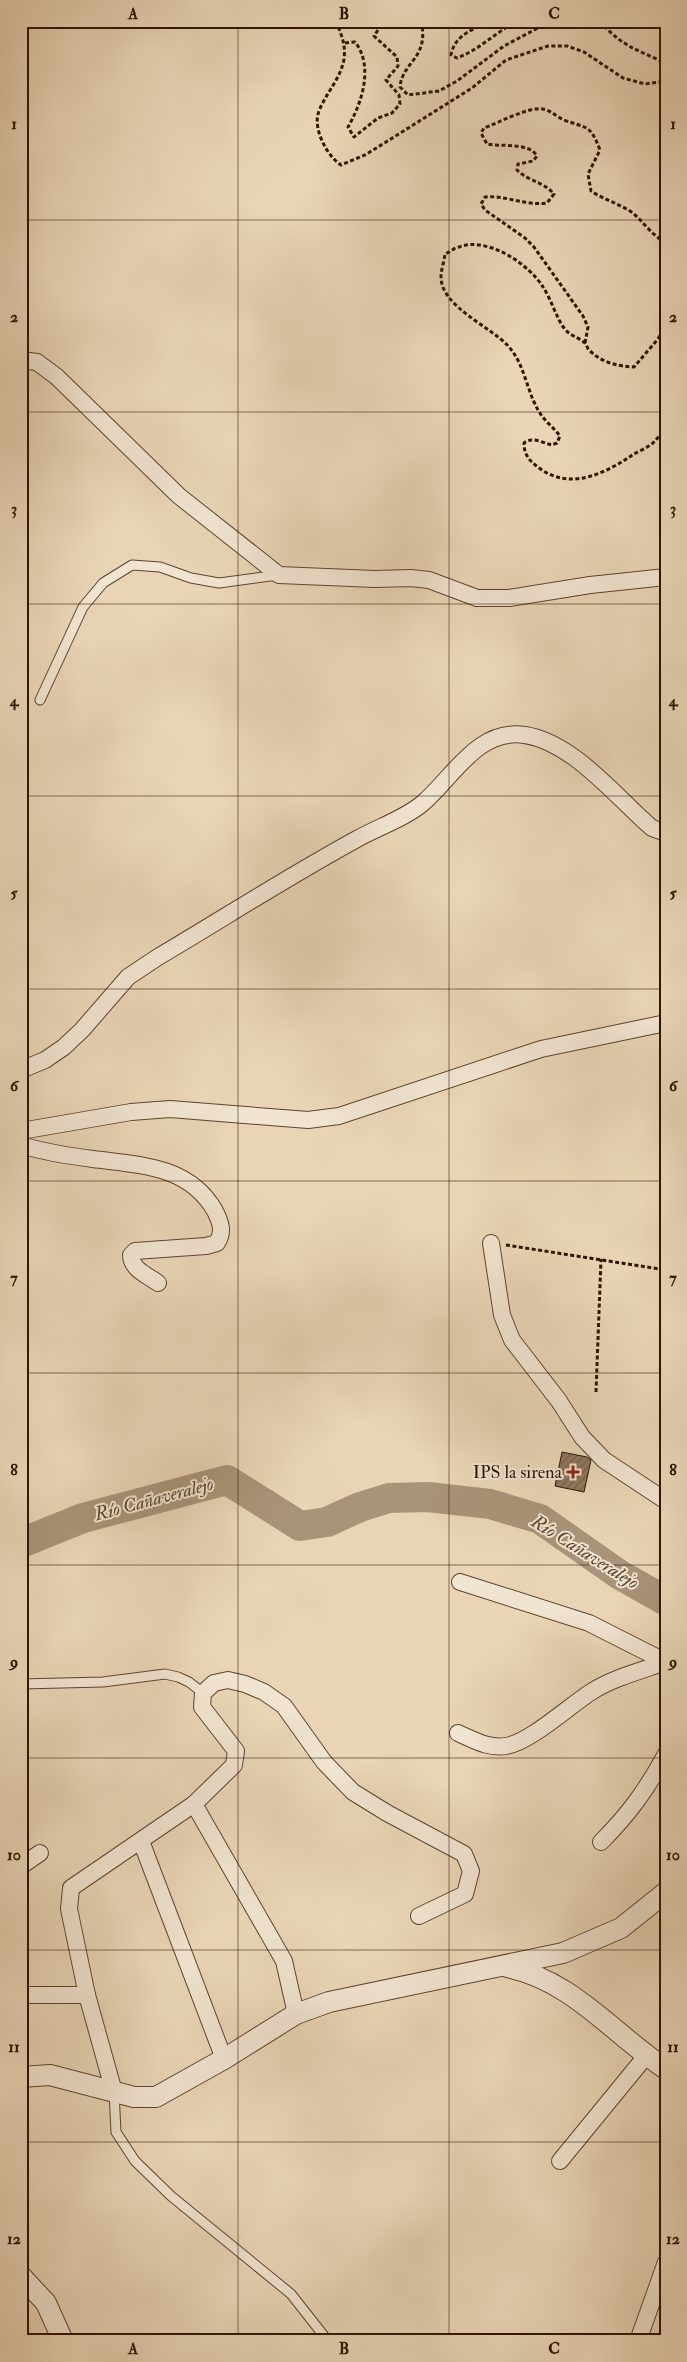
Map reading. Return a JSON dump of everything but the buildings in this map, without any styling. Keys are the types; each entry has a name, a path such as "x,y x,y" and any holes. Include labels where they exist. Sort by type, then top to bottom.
{"street":[{"path":"21,360 37,362 57,377 179,496 278,575 429,580 477,598 509,598 590,584 666,577"},
{"path":"21,1070 44,1060 64,1047 82,1030 128,977 158,957 357,839 422,804 484,742 504,736 524,735 546,740 575,758 652,828 666,833"},
{"path":"21,1131 131,1112 170,1109 308,1120 339,1116 541,1049 637,1027 666,1023"},
{"path":"21,1145 65,1155 163,1169 201,1192 221,1224 222,1236 217,1243 206,1246 135,1250 131,1255 131,1262 158,1283"},
{"path":"491,1243 502,1315 512,1340 554,1394 582,1437 604,1460 666,1501"},
{"path":"460,1582 589,1623 666,1662"},
{"path":"458,1734 488,1746 507,1746 526,1738 592,1691 619,1678 666,1662"},
{"path":"114,2092 87,1995 69,1909 71,1888 194,1804 234,1765 236,1751 202,1707 203,1693 214,1683 228,1680 245,1684 264,1692 284,1706 324,1762 353,1792 387,1813 464,1854 471,1871 465,1894 419,1916"},
{"path":"601,1842 628,1816 649,1786 666,1754"},
{"path":"194,1804 284,1961 296,2014"},
{"path":"141,1841 224,2059"},
{"path":"21,1866 40,1853"},
{"path":"21,2077 50,2075 134,2097 156,2096 224,2059 296,2014 329,2002 563,1953 620,1928 666,1892"},
{"path":"503,1966 532,1974 559,1986 596,2012 646,2056 666,2069"},
{"path":"21,1995 87,1995"},
{"path":"560,2161 646,2056"},
{"path":"638,2341 666,2262"},
{"path":"21,2276 46,2303 63,2341"}],"lane":[{"path":"40,700 83,607 103,583 132,565 160,567 191,578 219,583 278,575"},
{"path":"21,1684 104,1682 165,1674 183,1679 203,1693"},
{"path":"114,2092 116,2132 135,2161 171,2196 290,2294 328,2341"}],"path":[{"path":"336,21 345,43 344,60 333,88 318,112 318,122 324,146 332,159 341,165 365,155 472,88 506,60 548,46 567,46 584,52 623,78 645,84 666,81"},
{"path":"345,43 355,42 361,50 363,59 363,93 358,110 348,127 354,137 378,118 392,113 400,104 398,95 386,80 398,66 397,57 374,36 384,21"},
{"path":"421,21 424,32 417,58 400,77 400,87 408,95 439,91 457,81 504,46 551,21"},
{"path":"491,21 462,34 453,46 451,54 457,58 474,52 485,41 517,21"},
{"path":"600,21 623,44 666,62"},
{"path":"585,343 588,327 583,316 534,247 525,238 485,210 482,204 485,197 493,196 534,205 547,203 554,194 550,189 525,178 517,170 518,164 533,161 537,156 526,148 486,144 481,133 484,128 541,108 563,120 581,124 593,133 600,150 588,174 590,191 629,210 642,220 657,238 666,242"},
{"path":"666,324 658,339 634,367 609,364 589,350 585,343 573,337 562,326 536,275 519,261 491,249 473,244 459,247 446,254 441,279 450,298 468,316 491,331 510,347 542,416 552,424 560,436 557,443 552,445 535,440 528,440 524,443 524,453 533,463 548,474 565,479 590,478 623,463 653,443 666,427"},
{"path":"491,1243 601,1258 666,1270"},
{"path":"596,1392 601,1258"}],"waterway":[{"name":"Río Cañaveralejo","path":"21,1543 83,1518 227,1480 300,1526 327,1522 360,1507 389,1498 428,1497 490,1504 540,1519 620,1575 666,1601"}],"place":[{"name":"IPS la sirena","path":"573,1472"}]}
